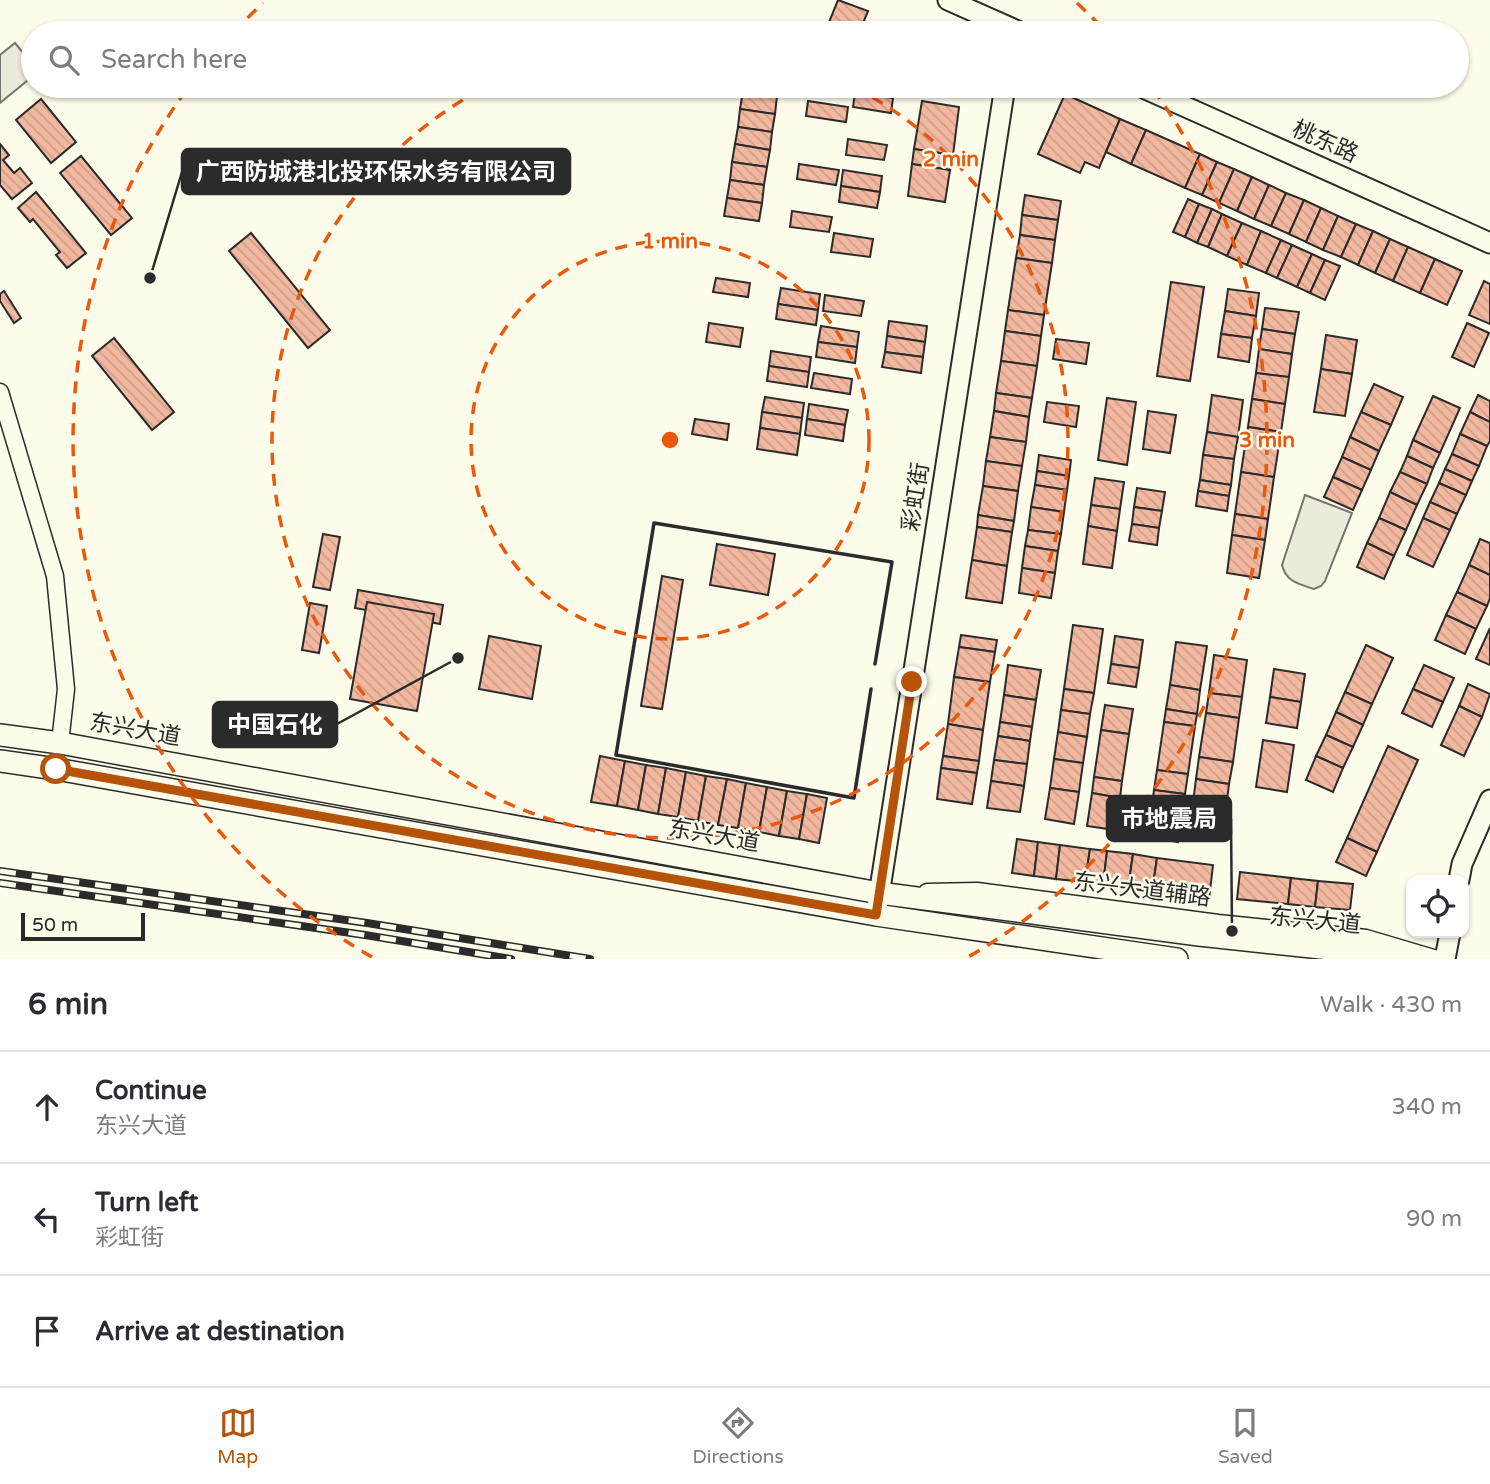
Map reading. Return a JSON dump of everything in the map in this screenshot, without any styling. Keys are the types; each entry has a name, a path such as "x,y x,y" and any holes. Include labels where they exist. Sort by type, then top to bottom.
{"main road":[{"name":"东兴大道","path":"0,735 60,743 880,893 1080,920 1170,924 1423,959"},
{"path":"0,761 876,915 1177,959"}],"street":[{"path":"948,0 993,21"},
{"name":"彩虹街","path":"876,915 1003,98"},
{"name":"桃东路","path":"1166,98 1490,243"},
{"path":"0,392 55,576 66,689 60,743"},
{"path":"1460,875 1462,864 1490,800"},
{"name":"东兴大道辅路","path":"880,893 977,891 1053,901 1170,924 1366,938 1437,959"},
{"path":"1053,901 1080,920"},
{"path":"1445,959 1449,938"}],"shaded area":[{"path":"15,43 21,50 21,86 0,103 0,55"},
{"path":"1305,495 1352,513 1325,581 1314,589 1290,579 1282,565"}],"building":[{"path":"838,0 868,11 864,21 829,21"},
{"path":"742,98 777,98 775,114 740,109"},
{"path":"854,98 893,98 891,113 853,107"},
{"path":"1063,98 1074,98 1120,119 1099,168 1085,162 1080,173 1038,154"},
{"path":"41,99 76,142 51,163 16,120"},
{"path":"808,101 848,107 846,122 806,116"},
{"path":"922,101 959,107 953,155 914,149"},
{"path":"740,109 775,114 772,132 738,127"},
{"path":"1120,119 1146,130 1131,164 1106,152"},
{"path":"738,127 772,132 770,150 735,144"},
{"path":"1146,130 1200,154 1185,188 1131,164"},
{"path":"848,139 887,145 884,160 846,155"},
{"path":"0,144 9,155 3,160 14,173 20,168 32,183 12,199 0,185"},
{"path":"735,144 770,150 767,167 732,162"},
{"path":"914,149 953,155 950,170 912,164"},
{"path":"1200,154 1217,162 1202,195 1185,188"},
{"path":"81,156 132,218 111,235 60,173"},
{"path":"732,162 767,167 764,185 730,180"},
{"path":"1217,162 1234,169 1219,203 1202,195"},
{"path":"799,164 839,170 836,185 797,179"},
{"path":"912,164 950,170 945,202 908,196"},
{"path":"1234,169 1252,177 1237,211 1219,203"},
{"path":"843,170 882,176 880,192 841,186"},
{"path":"1252,177 1269,185 1254,219 1237,211"},
{"path":"730,180 764,185 762,203 727,198"},
{"path":"1269,185 1286,193 1271,226 1254,219"},
{"path":"841,186 880,192 877,208 839,202"},
{"path":"36,192 86,253 67,268 56,255 60,252 33,219 30,222 18,208"},
{"path":"1286,193 1304,200 1289,234 1271,226"},
{"path":"1025,195 1061,201 1058,220 1022,215"},
{"path":"727,198 762,203 759,221 724,216"},
{"path":"1188,199 1199,204 1185,237 1173,232"},
{"path":"1304,200 1321,208 1306,242 1289,234"},
{"path":"1199,204 1212,209 1197,243 1185,237"},
{"path":"1321,208 1338,216 1323,250 1306,242"},
{"path":"1212,209 1222,214 1208,247 1197,243"},
{"path":"792,211 832,217 829,232 790,227"},
{"path":"1222,214 1242,223 1227,256 1208,247"},
{"path":"1022,215 1058,220 1055,240 1020,235"},
{"path":"1338,216 1356,224 1341,257 1323,250"},
{"path":"1242,223 1261,231 1247,265 1227,256"},
{"path":"1356,224 1373,231 1358,265 1341,257"},
{"path":"1261,231 1281,240 1266,273 1247,265"},
{"path":"1373,231 1390,239 1375,273 1358,265"},
{"path":"251,233 330,330 308,348 229,251"},
{"path":"834,233 873,239 870,257 831,252"},
{"path":"1020,235 1055,240 1052,263 1016,258"},
{"path":"1390,239 1408,247 1393,281 1375,273"},
{"path":"1281,240 1292,245 1277,278 1266,273"},
{"path":"1292,245 1312,254 1297,287 1277,278"},
{"path":"1408,247 1435,259 1420,293 1393,281"},
{"path":"1312,254 1325,260 1310,293 1297,287"},
{"path":"1016,258 1052,263 1044,315 1008,310"},
{"path":"1435,259 1462,271 1447,305 1420,293"},
{"path":"1325,260 1340,266 1325,300 1310,293"},
{"path":"716,278 750,283 748,297 713,292"},
{"path":"1484,281 1490,284 1490,324 1469,315"},
{"path":"1171,282 1204,287 1190,381 1157,376"},
{"path":"781,288 820,294 818,310 778,304"},
{"path":"1228,289 1259,293 1256,316 1225,311"},
{"path":"4,291 21,318 14,323 0,301 0,294"},
{"path":"825,295 864,301 861,316 823,311"},
{"path":"778,304 818,310 816,325 776,319"},
{"path":"1265,308 1299,312 1295,334 1262,329"},
{"path":"1008,310 1044,315 1041,336 1005,331"},
{"path":"1225,311 1256,316 1252,338 1221,334"},
{"path":"889,321 927,326 925,342 887,336"},
{"path":"709,323 743,328 740,347 706,342"},
{"path":"1467,323 1489,333 1474,367 1452,357"},
{"path":"821,326 859,332 857,347 818,342"},
{"path":"1262,329 1295,334 1292,354 1259,349"},
{"path":"1005,331 1041,336 1037,366 1001,361"},
{"path":"1221,334 1252,338 1249,362 1218,357"},
{"path":"1326,335 1357,340 1352,374 1321,369"},
{"path":"887,336 925,342 923,357 885,352"},
{"path":"114,338 174,412 152,430 92,356"},
{"path":"1056,339 1089,343 1086,364 1053,359"},
{"path":"818,342 857,347 855,363 816,357"},
{"path":"1259,349 1292,354 1289,377 1256,373"},
{"path":"771,351 811,357 809,372 769,366"},
{"path":"885,352 923,357 921,373 882,367"},
{"path":"1001,361 1037,366 1032,398 996,393"},
{"path":"769,366 809,372 807,387 767,381"},
{"path":"1321,369 1352,374 1345,416 1314,412"},
{"path":"814,373 852,379 850,394 811,388"},
{"path":"1256,373 1289,377 1285,404 1252,399"},
{"path":"1374,384 1403,397 1391,425 1361,412"},
{"path":"996,393 1032,398 1029,417 994,411"},
{"path":"1212,395 1243,400 1238,437 1207,432"},
{"path":"1478,395 1490,401 1490,422 1470,412"},
{"path":"1433,396 1460,408 1440,453 1413,440"},
{"path":"765,397 804,403 802,418 762,412"},
{"path":"1107,398 1136,402 1127,465 1098,460"},
{"path":"1252,399 1285,404 1281,432 1248,427"},
{"path":"1047,402 1079,406 1076,427 1044,422"},
{"path":"809,404 848,410 845,425 807,419"},
{"path":"994,411 1029,417 1026,442 990,437"},
{"path":"1148,411 1176,415 1170,453 1143,449"},
{"path":"762,412 802,418 800,434 760,428"},
{"path":"1361,412 1391,425 1379,451 1350,437"},
{"path":"1470,412 1490,422 1490,441 1487,446 1460,434"},
{"path":"695,419 729,424 727,440 692,434"},
{"path":"807,419 845,425 843,441 805,435"},
{"path":"1248,427 1281,432 1274,477 1241,472"},
{"path":"760,428 800,434 797,455 757,449"},
{"path":"1207,432 1238,437 1234,459 1203,455"},
{"path":"1460,434 1487,446 1479,466 1452,454"},
{"path":"990,437 1026,442 1022,466 986,461"},
{"path":"1350,437 1379,451 1371,470 1342,457"},
{"path":"1413,440 1440,453 1433,468 1407,456"},
{"path":"1452,454 1479,466 1472,481 1445,469"},
{"path":"1039,455 1071,460 1069,476 1037,471"},
{"path":"1203,455 1234,459 1231,485 1200,480"},
{"path":"1407,456 1433,468 1427,484 1400,472"},
{"path":"1342,457 1371,470 1362,490 1333,477"},
{"path":"986,461 1022,466 1018,491 983,486"},
{"path":"1445,469 1472,481 1466,495 1439,483"},
{"path":"1037,471 1069,476 1067,490 1035,485"},
{"path":"1241,472 1274,477 1268,519 1235,514"},
{"path":"1400,472 1427,484 1417,505 1390,492"},
{"path":"1333,477 1362,490 1353,510 1324,497"},
{"path":"1095,478 1124,482 1120,509 1091,505"},
{"path":"1200,480 1231,485 1229,496 1198,491"},
{"path":"1439,483 1466,495 1457,514 1430,502"},
{"path":"1035,485 1067,490 1064,512 1031,507"},
{"path":"983,486 1018,491 1014,521 978,515"},
{"path":"1137,488 1165,492 1162,511 1134,507"},
{"path":"1198,491 1229,496 1227,511 1196,506"},
{"path":"1390,492 1417,505 1406,530 1379,518"},
{"path":"1430,502 1457,514 1450,530 1423,518"},
{"path":"1091,505 1120,509 1117,531 1088,526"},
{"path":"1031,507 1064,512 1061,534 1028,530"},
{"path":"1134,507 1162,511 1159,528 1132,524"},
{"path":"1235,514 1268,519 1265,540 1232,535"},
{"path":"978,515 1014,521 1012,532 977,527"},
{"path":"1379,518 1406,530 1394,556 1367,543"},
{"path":"1423,518 1450,530 1433,567 1407,555"},
{"path":"1132,524 1159,528 1157,545 1129,541"},
{"path":"1088,526 1117,531 1112,568 1083,564"},
{"path":"977,527 1012,532 1007,566 972,560"},
{"path":"1028,530 1061,534 1058,551 1025,546"},
{"path":"323,534 340,537 330,590 313,587"},
{"path":"1232,535 1265,540 1259,578 1227,573"},
{"path":"1480,539 1490,543 1490,575 1469,565"},
{"path":"1367,543 1394,556 1384,579 1357,567"},
{"path":"717,544 775,554 768,595 710,585"},
{"path":"1025,546 1058,551 1055,573 1022,568"},
{"path":"972,560 1007,566 1002,603 966,598"},
{"path":"1469,565 1490,575 1490,598 1487,606 1457,592"},
{"path":"1022,568 1055,573 1051,598 1019,593"},
{"path":"662,576 683,580 662,709 641,706"},
{"path":"358,590 443,605 440,624 355,608"},
{"path":"1457,592 1487,606 1476,629 1446,615"},
{"path":"367,602 434,614 417,711 350,699"},
{"path":"310,603 327,606 319,653 302,650"},
{"path":"1446,615 1476,629 1465,654 1435,640"},
{"path":"1073,625 1103,629 1094,693 1064,689"},
{"path":"1490,628 1490,665 1476,659"},
{"path":"961,635 997,640 995,652 959,647"},
{"path":"489,636 541,646 532,699 479,689"},
{"path":"1115,636 1143,640 1139,668 1111,664"},
{"path":"1176,642 1207,646 1200,690 1170,685"},
{"path":"1366,645 1393,658 1372,704 1345,692"},
{"path":"959,647 995,652 990,682 954,677"},
{"path":"1214,655 1247,660 1242,697 1209,693"},
{"path":"1111,664 1139,668 1136,687 1108,683"},
{"path":"1008,665 1041,670 1036,700 1004,695"},
{"path":"1424,665 1454,678 1443,702 1413,689"},
{"path":"1274,669 1305,674 1301,702 1270,697"},
{"path":"954,677 990,682 983,730 948,724"},
{"path":"1468,684 1490,694 1482,717 1459,706"},
{"path":"1170,685 1200,690 1197,714 1166,709"},
{"path":"1064,689 1094,693 1090,714 1061,710"},
{"path":"1413,689 1443,702 1432,727 1402,713"},
{"path":"1345,692 1372,704 1363,725 1336,712"},
{"path":"1209,693 1242,697 1239,718 1206,713"},
{"path":"1004,695 1036,700 1032,727 1000,722"},
{"path":"1270,697 1301,702 1297,728 1266,723"},
{"path":"1105,705 1133,709 1129,734 1101,730"},
{"path":"1459,706 1482,717 1464,756 1441,745"},
{"path":"1166,709 1197,714 1195,726 1164,722"},
{"path":"1061,710 1090,714 1087,737 1058,732"},
{"path":"1336,712 1363,725 1353,747 1326,735"},
{"path":"1206,713 1239,718 1233,762 1199,757"},
{"path":"1000,722 1032,727 1030,741 998,736"},
{"path":"1164,722 1195,726 1188,774 1157,770"},
{"path":"948,724 983,730 979,761 943,756"},
{"path":"1101,730 1129,734 1122,781 1094,777"},
{"path":"1058,732 1087,737 1083,763 1054,759"},
{"path":"1326,735 1353,747 1343,768 1316,756"},
{"path":"998,736 1030,741 1027,764 994,760"},
{"path":"1263,740 1294,745 1287,792 1256,787"},
{"path":"1388,746 1418,760 1377,852 1347,838"},
{"path":"600,756 625,761 617,806 591,802"},
{"path":"943,756 979,761 977,773 941,768"},
{"path":"1316,756 1343,768 1333,792 1306,780"},
{"path":"1199,757 1233,762 1229,784 1196,779"},
{"path":"1054,759 1083,763 1079,792 1050,788"},
{"path":"994,760 1027,764 1024,786 991,781"},
{"path":"625,761 646,765 638,810 617,806"},
{"path":"646,765 666,768 658,814 638,810"},
{"path":"666,768 686,772 678,817 658,814"},
{"path":"941,768 977,773 972,804 937,799"},
{"path":"1157,770 1188,774 1185,794 1154,790"},
{"path":"686,772 706,776 698,821 678,817"},
{"path":"706,776 727,779 718,825 698,821"},
{"path":"1094,777 1122,781 1120,798 1092,793"},
{"path":"727,779 746,783 738,828 718,825"},
{"path":"1196,779 1229,784 1225,816 1192,811"},
{"path":"991,781 1024,786 1020,812 987,808"},
{"path":"746,783 767,787 759,832 738,828"},
{"path":"767,787 787,791 779,836 759,832"},
{"path":"1050,788 1079,792 1074,824 1045,819"},
{"path":"1154,790 1185,794 1181,821 1150,817"},
{"path":"787,791 807,794 799,839 779,836"},
{"path":"1092,793 1120,798 1115,830 1087,826"},
{"path":"807,794 827,798 819,843 799,839"},
{"path":"1150,817 1181,821 1178,842 1147,837"},
{"path":"1347,838 1377,852 1366,876 1336,862"},
{"path":"1017,839 1038,842 1034,876 1012,873"},
{"path":"1038,842 1060,845 1056,879 1034,876"},
{"path":"1060,845 1090,849 1085,882 1056,879"},
{"path":"1090,849 1107,851 1103,885 1085,882"},
{"path":"1107,851 1133,854 1128,888 1103,885"},
{"path":"1133,854 1157,858 1152,892 1128,888"},
{"path":"1157,858 1213,865 1209,899 1152,892"},
{"path":"1240,872 1291,878 1288,904 1237,899"},
{"path":"1291,878 1318,881 1315,907 1288,904"},
{"path":"1318,881 1353,884 1350,910 1315,907"}],"railway":[{"path":"0,871 367,923 590,959"},
{"path":"0,883 365,935 511,959"}],"wall":[{"path":"871,689 854,798 616,755 654,523 892,562 875,664"}],"place":[{"name":"广西防城港北投环保水务有限公司","path":"150,278"},
{"name":"中国石化","path":"458,658"},
{"name":"巿地震局","path":"1232,931"}],"route":[{"path":"56,769 876,915 912,682"}]}
